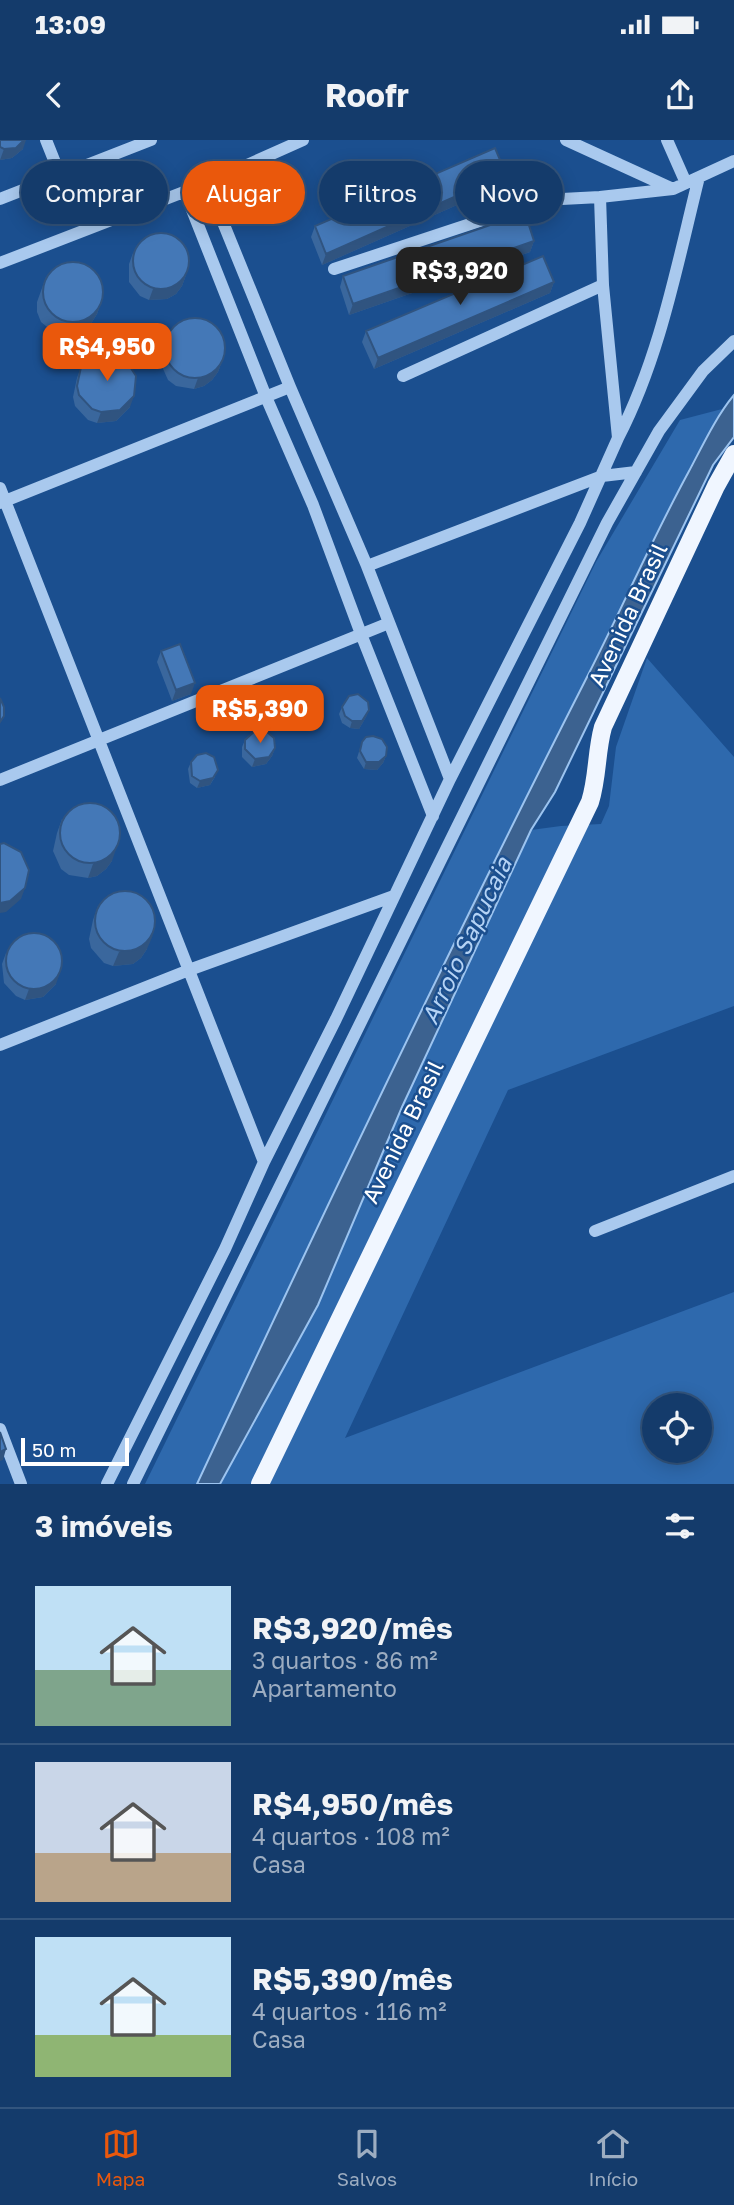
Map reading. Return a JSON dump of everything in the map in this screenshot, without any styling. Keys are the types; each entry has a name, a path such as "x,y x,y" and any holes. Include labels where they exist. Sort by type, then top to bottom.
{"main road":[{"name":"Avenida Brasil","path":"260,1484 590,802 596,783 599,740 603,727 716,486 734,454"}],"lane":[{"path":"46,140 54,161"},
{"path":"107,140 112,153"},
{"path":"93,161 151,140"},
{"path":"256,161 303,140"},
{"path":"566,140 673,189"},
{"path":"667,140 686,183"},
{"path":"334,270 543,200 673,189 734,161"},
{"path":"107,1484 225,1249 264,1162 633,408 649,367 699,177"},
{"path":"0,199 21,191"},
{"path":"0,263 182,193"},
{"path":"600,197 603,285 618,438"},
{"path":"198,224 266,397 313,505 433,816"},
{"path":"224,224 367,566 450,779"},
{"path":"219,276 241,267"},
{"path":"403,376 603,285"},
{"path":"133,1484 607,523 659,431 703,371 734,341"},
{"path":"3,502 290,387"},
{"path":"367,566 602,476 636,472"},
{"path":"0,488 3,502 264,1162"},
{"path":"0,780 388,623"},
{"path":"0,1045 189,970 394,896"},
{"path":"595,1231 734,1177"},
{"path":"0,1429 14,1478 21,1484"}],"shaded area":[{"path":"722,409 445,962 197,1484 145,1484 596,562 680,420"},
{"path":"647,658 734,757 734,1006 508,1090 345,1438 734,1292 734,1484 220,1484 318,1305 402,1107 531,830 601,824 609,806 616,747"}],"water":[{"name":"Arroio Sapucaia","path":"734,395 734,437 713,465 555,792 531,830 402,1107 318,1305 220,1484 197,1484 485,880 674,499 715,423"}],"building":[{"path":"0,140 24,140 16,148 4,149 0,147"},
{"path":"495,148 500,161 465,161"},
{"path":"455,165 455,197 441,203 441,171"},
{"path":"320,224 394,224 326,254 315,226"},
{"path":"493,224 529,224 534,241 353,304 343,276"},
{"path":"156,233 166,233 181,241 187,250 187,272 181,281 166,289 156,289 138,277 133,266 133,256 145,238"},
{"path":"543,256 554,282 378,358 366,331"},
{"path":"73,262 85,264 98,275 103,292 101,304 90,317 73,322 61,320 48,309 43,292 45,280 56,267"},
{"path":"195,318 212,323 220,331 225,348 220,365 212,373 195,378 178,373 170,365 165,348 170,331 178,323"},
{"path":"106,353 125,359 136,376 134,396 120,410 101,412 92,409 79,395 77,386 81,367 87,360"},
{"path":"180,644 195,683 176,690 161,651"},
{"path":"358,694 368,702 369,710 362,721 352,721 345,716 342,707 349,696"},
{"path":"0,698 4,716 0,722"},
{"path":"256,730 266,731 274,738 275,748 269,757 255,759 245,749 245,740"},
{"path":"366,737 382,739 387,747 386,756 379,762 366,762 360,751 362,742"},
{"path":"206,753 214,757 218,770 213,778 200,781 192,776 191,762 197,755"},
{"path":"84,803 96,803 115,816 120,833 118,845 107,858 96,863 84,863 65,850 60,839 60,827 73,808"},
{"path":"4,843 21,852 29,870 25,888 10,901 0,903 0,844"},
{"path":"119,891 131,891 150,904 155,921 153,933 142,946 131,951 119,951 100,938 95,927 95,915 108,896"},
{"path":"34,933 45,935 54,941 60,950 60,972 54,981 45,987 34,989 23,987 14,981 8,972 6,961 8,950 14,941 23,935"},
{"path":"0,1432 6,1449 0,1452"}]}
